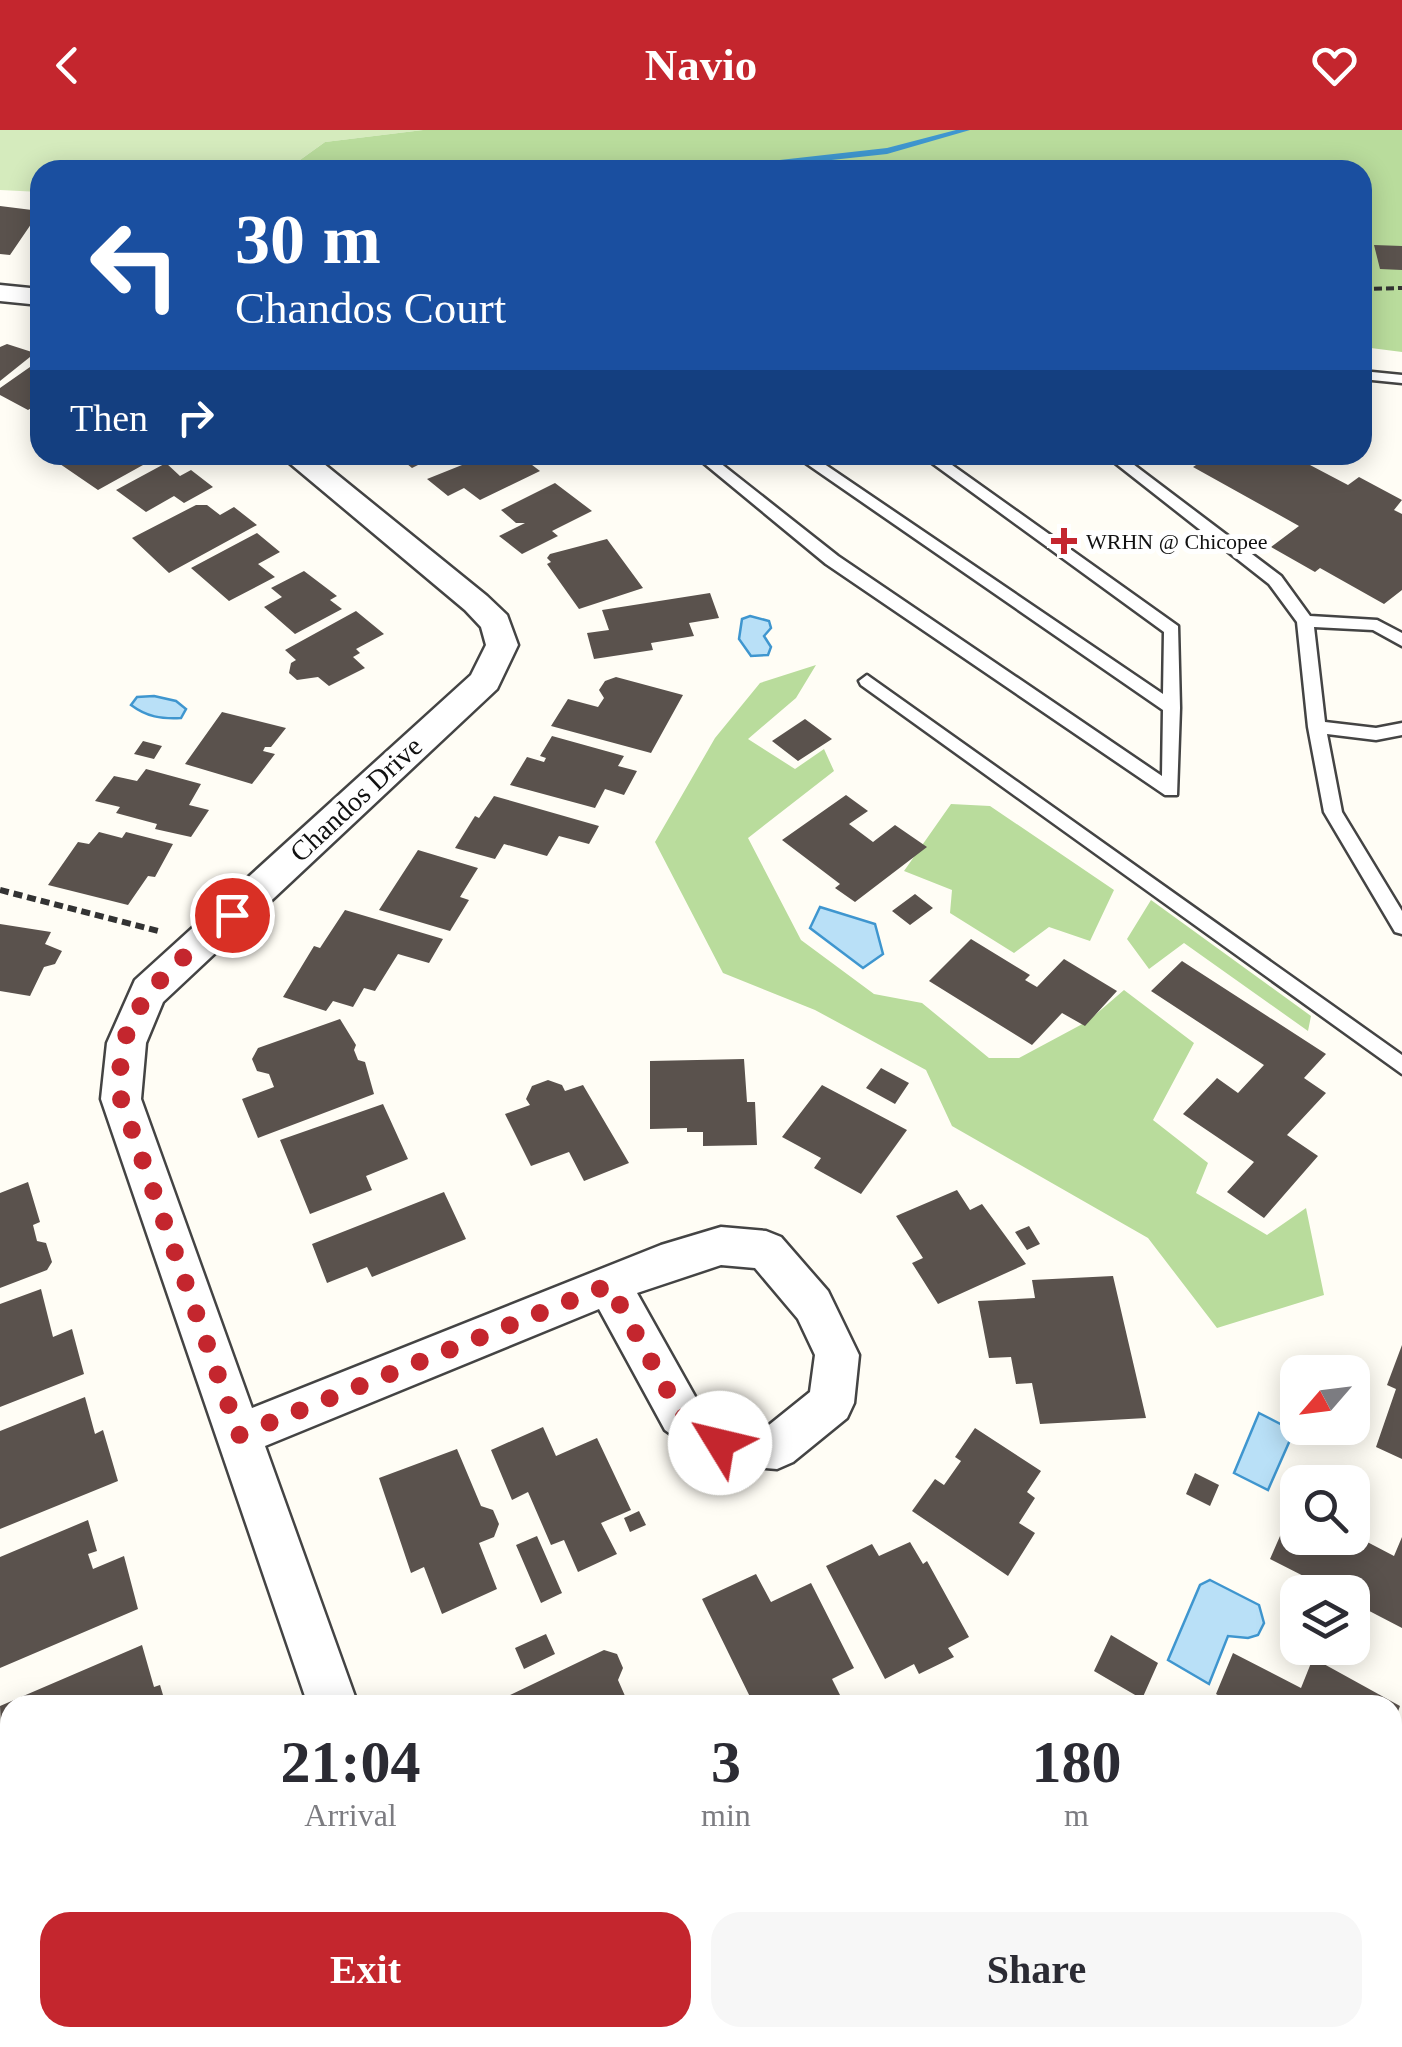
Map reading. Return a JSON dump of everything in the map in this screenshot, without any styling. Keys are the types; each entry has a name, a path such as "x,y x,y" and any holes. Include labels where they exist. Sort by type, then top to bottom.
{"street":[{"path":"0,292 30,296"},
{"name":"Chandos Drive","path":"307,465 476,603 496,623 502,646 485,680 148,991 131,1022 122,1053 121,1099 330,1695"},
{"path":"239,1435 609,1285 676,1258 721,1246 766,1250 813,1305 837,1355 832,1403 777,1447 720,1443 681,1415 609,1285"}],"lane":[{"path":"1372,377 1402,379"},
{"path":"713,465 832,560 1171,791 1172,630 942,465"},
{"path":"816,465 1172,708"},
{"path":"1125,465 1275,580 1304,621 1317,727 1334,812 1402,927"},
{"path":"1304,621 1378,625 1402,641"},
{"path":"866,681 1402,1066"},
{"path":"1317,727 1376,734 1402,729"}],"path":[{"path":"1372,289 1402,288"},
{"path":"0,890 203,941"}],"green space":[{"path":"0,130 423,130 325,142 300,160 30,160 30,192 0,190"},
{"path":"423,130 1402,130 1402,352 1372,348 1372,160 300,160 325,142"},
{"path":"816,665 796,698 748,739 795,769 824,749 834,771 748,838 801,940 874,994 922,1003 989,1058 1019,1058 1088,1021 1124,990 1194,1043 1153,1120 1208,1163 1196,1193 1267,1235 1306,1208 1324,1295 1217,1328 1148,1238 952,1126 926,1070 815,1010 723,973 655,842 715,738 760,683"},
{"path":"951,804 990,806 1114,890 1090,941 1049,927 1014,953 950,913 952,890 904,871"},
{"path":"1151,900 1311,1016 1308,1031 1184,943 1149,969 1127,939"}],"water":[{"path":"750,616 769,621 771,628 764,636 771,647 768,655 751,656 739,639 742,619"},
{"path":"137,697 176,701 186,709 181,718 154,716 131,705"},
{"path":"820,907 875,924 883,954 863,968 810,928"},
{"path":"1259,1413 1280,1424 1280,1445 1288,1445 1268,1490 1234,1473"},
{"path":"1210,1580 1259,1605 1264,1623 1258,1635 1228,1636 1209,1684 1168,1660 1200,1585"}],"building":[{"path":"0,206 30,210 30,226 10,255 0,254"},
{"path":"1374,245 1402,246 1402,270 1380,269"},
{"path":"7,344 30,351 30,357 0,381 0,347"},
{"path":"30,367 30,409 0,395 0,388"},
{"path":"61,465 143,465 98,490"},
{"path":"162,465 168,465 180,476 191,470 213,487 184,503 174,496 146,512 116,490"},
{"path":"462,465 532,465 540,471 480,500 464,488 448,496 427,479"},
{"path":"1310,465 1348,485 1359,477 1402,500 1394,510 1402,514 1402,590 1384,604 1320,568 1315,572 1271,547 1299,526 1193,467"},
{"path":"555,483 592,511 552,531 558,536 522,554 499,536 525,523 516,523 501,510"},
{"path":"196,505 207,505 220,515 234,507 257,525 169,573 132,538"},
{"path":"257,533 280,552 258,564 275,577 229,601 191,568"},
{"path":"607,539 643,588 579,609 547,564 551,562 547,558"},
{"path":"304,571 337,596 330,600 342,609 295,634 264,607 282,597 271,588"},
{"path":"710,593 719,618 689,623 694,636 651,643 653,650 594,659 587,633 609,630 602,610"},
{"path":"356,611 384,634 356,649 360,653 353,657 365,668 329,686 318,677 297,680 289,673 296,660 285,650"},
{"path":"616,677 683,695 651,753 551,726 568,699 598,707 604,698 599,690 605,681"},
{"path":"222,712 286,728 271,747 265,747 263,751 275,754 252,784 185,764"},
{"path":"805,719 832,739 798,761 772,741"},
{"path":"552,736 624,756 618,766 637,771 624,795 605,789 595,808 510,785 527,757 544,762 546,758 540,756"},
{"path":"143,741 162,746 154,759 134,754"},
{"path":"146,769 201,784 189,805 209,810 191,837 155,829 157,824 116,813 120,807 95,801 114,776 137,781"},
{"path":"846,795 868,811 849,824 873,842 895,825 927,847 855,902 835,888 840,884 782,840"},
{"path":"494,796 599,826 589,844 559,836 547,856 504,844 495,859 455,848 475,816 479,818"},
{"path":"99,832 122,838 126,832 173,844 155,877 148,876 128,905 48,885 78,842 89,844"},
{"path":"418,850 478,868 460,897 469,900 450,931 379,910"},
{"path":"915,894 933,908 910,925 892,911"},
{"path":"345,910 443,939 429,963 398,954 375,991 364,988 353,1007 333,1001 326,1011 283,997 314,946 320,948"},
{"path":"0,924 51,932 45,944 62,951 55,964 44,967 30,996 0,991"},
{"path":"971,939 1030,975 1025,980 1037,987 1064,959 1117,991 1085,1026 1062,1013 1032,1045 929,981"},
{"path":"1182,961 1326,1054 1304,1078 1326,1093 1287,1135 1318,1156 1264,1218 1227,1192 1254,1162 1183,1114 1217,1078 1238,1093 1264,1065 1151,991"},
{"path":"340,1019 356,1045 358,1060 365,1062 374,1094 258,1138 242,1099 274,1087 269,1074 257,1071 252,1059 258,1048"},
{"path":"744,1059 747,1102 755,1102 757,1145 703,1146 703,1132 687,1132 687,1128 650,1129 650,1061"},
{"path":"881,1068 909,1083 895,1104 866,1088"},
{"path":"548,1080 562,1085 565,1091 583,1085 629,1163 584,1181 569,1152 531,1166 505,1114 530,1105 526,1099 532,1086"},
{"path":"822,1085 907,1130 861,1194 814,1168 821,1158 782,1137"},
{"path":"383,1104 408,1159 366,1176 372,1190 310,1214 280,1140"},
{"path":"28,1182 40,1222 33,1225 37,1241 46,1243 52,1262 47,1270 0,1288 0,1193"},
{"path":"957,1190 970,1210 982,1204 1026,1264 938,1304 912,1263 923,1258 896,1216"},
{"path":"444,1192 466,1239 372,1277 367,1267 327,1283 312,1244"},
{"path":"1029,1226 1040,1244 1027,1250 1015,1232"},
{"path":"1113,1276 1146,1418 1040,1424 1032,1383 1016,1384 1011,1357 989,1358 978,1301 1035,1298 1032,1280"},
{"path":"41,1289 53,1337 72,1329 84,1374 0,1407 0,1304"},
{"path":"1402,1345 1402,1459 1376,1447 1396,1389 1387,1385"},
{"path":"85,1397 95,1434 103,1430 118,1481 0,1529 0,1431"},
{"path":"543,1427 556,1456 597,1438 631,1510 601,1523 617,1554 578,1572 564,1540 551,1545 528,1492 512,1500 491,1450"},
{"path":"975,1428 1041,1471 1027,1492 1035,1498 1019,1523 1035,1533 1008,1576 912,1511 935,1479 944,1485 961,1461 955,1457"},
{"path":"457,1449 481,1506 493,1510 499,1524 494,1537 479,1543 497,1589 442,1614 424,1567 411,1573 379,1478"},
{"path":"1195,1473 1219,1485 1210,1506 1186,1494"},
{"path":"639,1511 646,1525 630,1532 624,1518"},
{"path":"88,1520 97,1551 88,1554 93,1569 124,1556 138,1609 0,1668 0,1557"},
{"path":"537,1536 562,1593 541,1603 516,1545"},
{"path":"1280,1536 1280,1555 1370,1555 1370,1543 1394,1556 1402,1537 1402,1628 1370,1611 1370,1575 1302,1575 1270,1559"},
{"path":"910,1542 923,1564 927,1561 969,1637 948,1648 954,1657 919,1674 914,1664 885,1679 826,1566 872,1544 879,1556"},
{"path":"756,1574 771,1602 811,1583 854,1668 832,1679 840,1695 749,1695 702,1599"},
{"path":"546,1634 555,1654 524,1669 515,1648"},
{"path":"1111,1635 1158,1663 1144,1695 1135,1695 1094,1671"},
{"path":"142,1645 154,1687 160,1685 163,1695 26,1695"},
{"path":"604,1650 617,1654 623,1668 618,1680 625,1695 510,1695"},
{"path":"1233,1653 1301,1688 1310,1665 1326,1665 1380,1695 1218,1695"}],"waterway":[{"path":"806,160 887,151 966,130"}],"place":[{"name":"WRHN @ Chicopee","path":"1064,541"}],"route":[{"path":"232,915 148,991 131,1022 122,1053 121,1099 239,1435 609,1285 681,1415 720,1443"}]}
